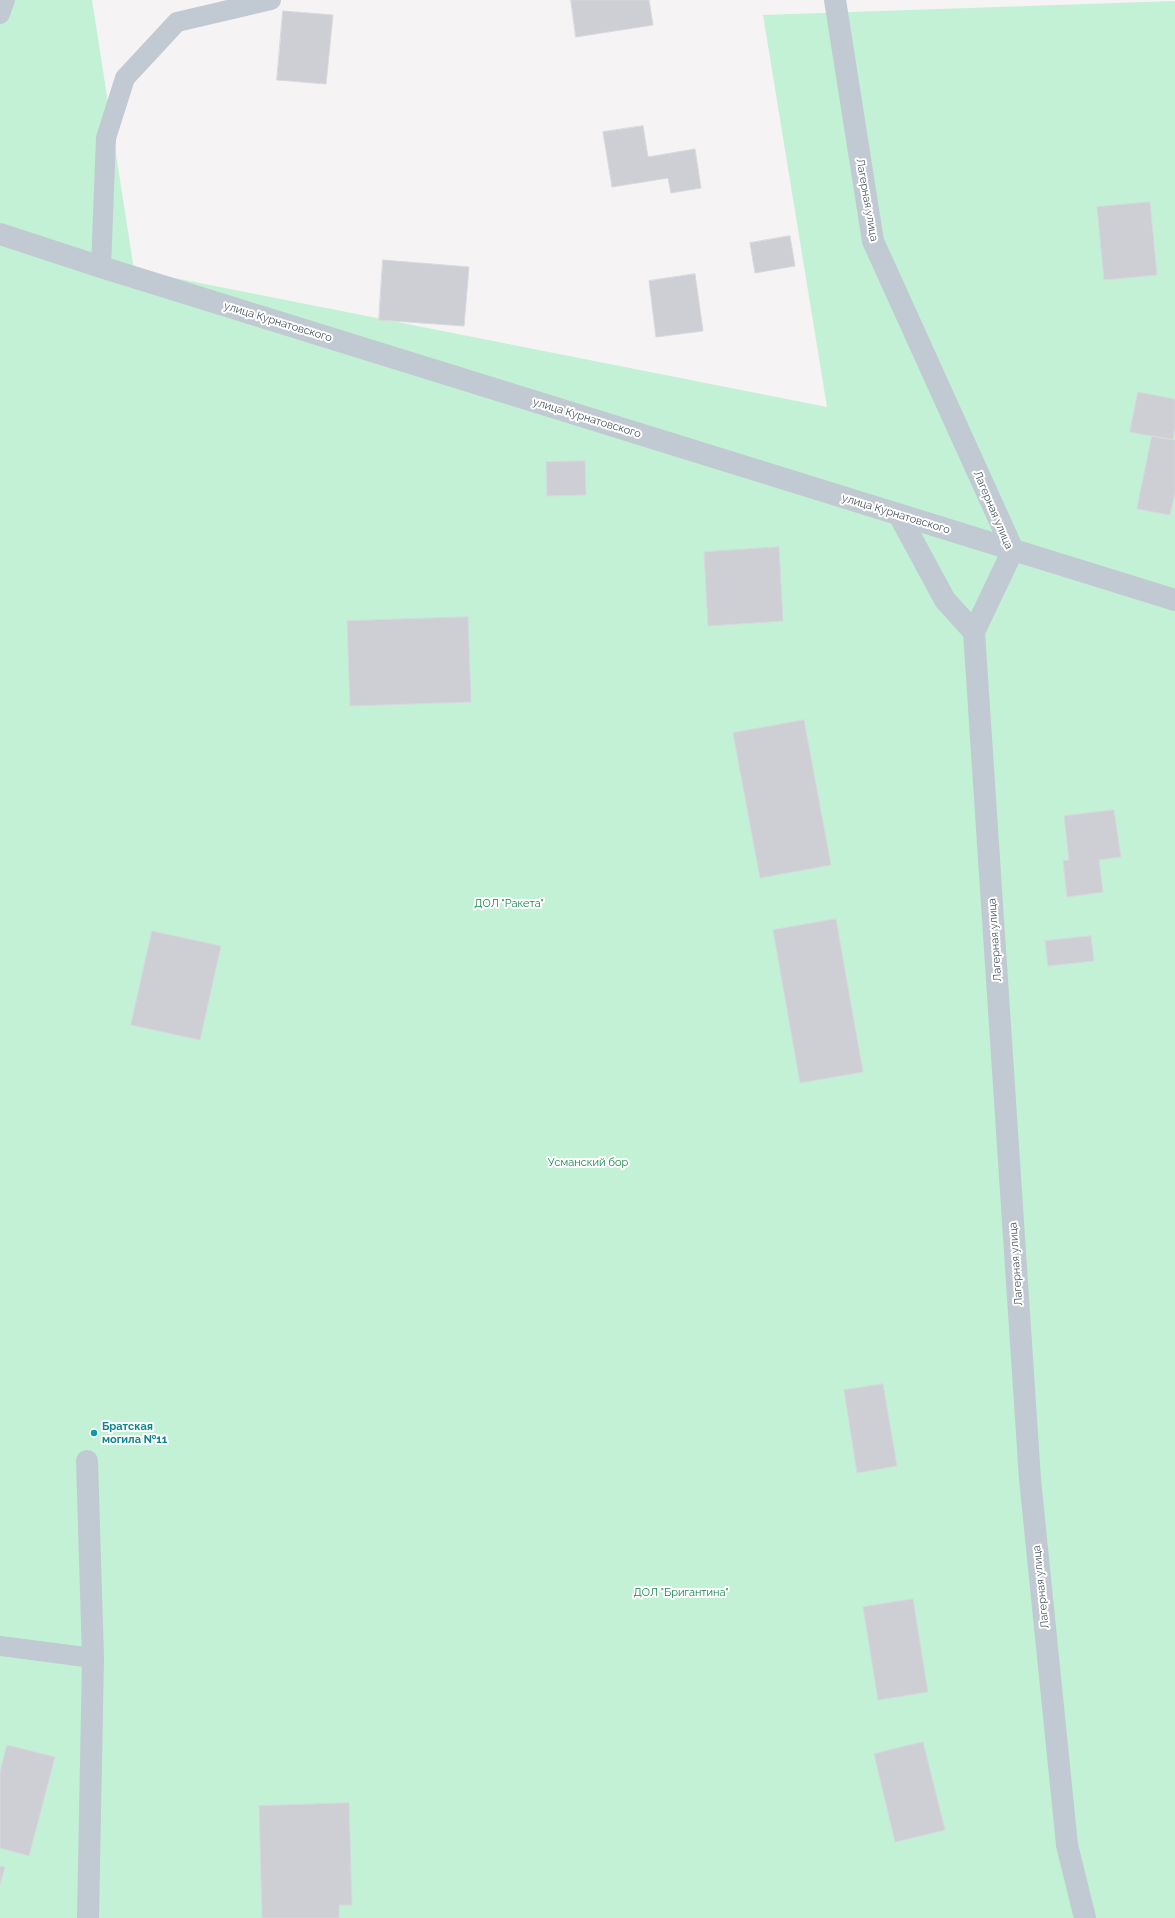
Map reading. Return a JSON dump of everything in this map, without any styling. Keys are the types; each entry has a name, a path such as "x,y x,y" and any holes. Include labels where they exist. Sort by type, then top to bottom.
{"street":[{"name":"Лагерная улица","path":"835,0 873,241 1013,550 974,632 1030,1480 1067,1845 1085,1918"},
{"name":"улица Курнатовского","path":"0,234 101,267 1175,600"},
{"path":"899,515 945,600 974,632"},
{"path":"88,1461 93,1658 88,1918"}],"lane":[{"path":"0,14 5,0"},
{"path":"101,267 106,138 125,78 177,22 271,0"},
{"path":"0,1646 93,1658"}],"green space":[{"name":"Усманский бор","path":"0,0 92,0 134,270 827,407 763,15 1175,1 1175,1918 0,1918"}],"building":[{"path":"571,0 649,0 653,25 576,37"},
{"path":"283,11 333,15 326,84 277,80"},
{"path":"643,126 648,157 695,149 701,188 671,193 668,178 612,187 603,132"},
{"path":"1150,202 1157,275 1104,280 1097,207"},
{"path":"790,236 795,266 755,273 750,243"},
{"path":"383,260 469,267 464,326 379,320"},
{"path":"695,274 703,331 656,337 649,281"},
{"path":"1138,392 1175,399 1175,429 1173,440 1130,432"},
{"path":"1152,436 1175,440 1175,493 1170,515 1137,509"},
{"path":"585,461 586,495 547,496 546,462"},
{"path":"779,547 783,621 708,626 704,552"},
{"path":"468,617 471,702 350,706 347,621"},
{"path":"804,720 831,865 760,878 733,733"},
{"path":"1114,810 1121,857 1099,860 1103,892 1067,897 1063,861 1069,860 1064,816"},
{"path":"836,919 863,1072 800,1083 773,930"},
{"path":"152,931 221,946 200,1040 131,1025"},
{"path":"1091,936 1094,961 1048,966 1045,941"},
{"path":"883,1384 897,1466 857,1473 844,1390"},
{"path":"913,1599 928,1692 878,1700 863,1607"},
{"path":"923,1742 945,1830 895,1842 874,1754"},
{"path":"7,1745 55,1757 29,1856 0,1848 0,1772"},
{"path":"349,1803 352,1905 339,1905 339,1918 262,1918 259,1806"},
{"path":"0,1866 5,1867 0,1885"}],"place":[{"name":"Братская могила №11","path":"94,1433"}],"park label":[{"name":"ДОЛ \"Ракета\"","path":"509,904"},
{"name":"ДОЛ \"Бригантина\"","path":"681,1593"}]}
